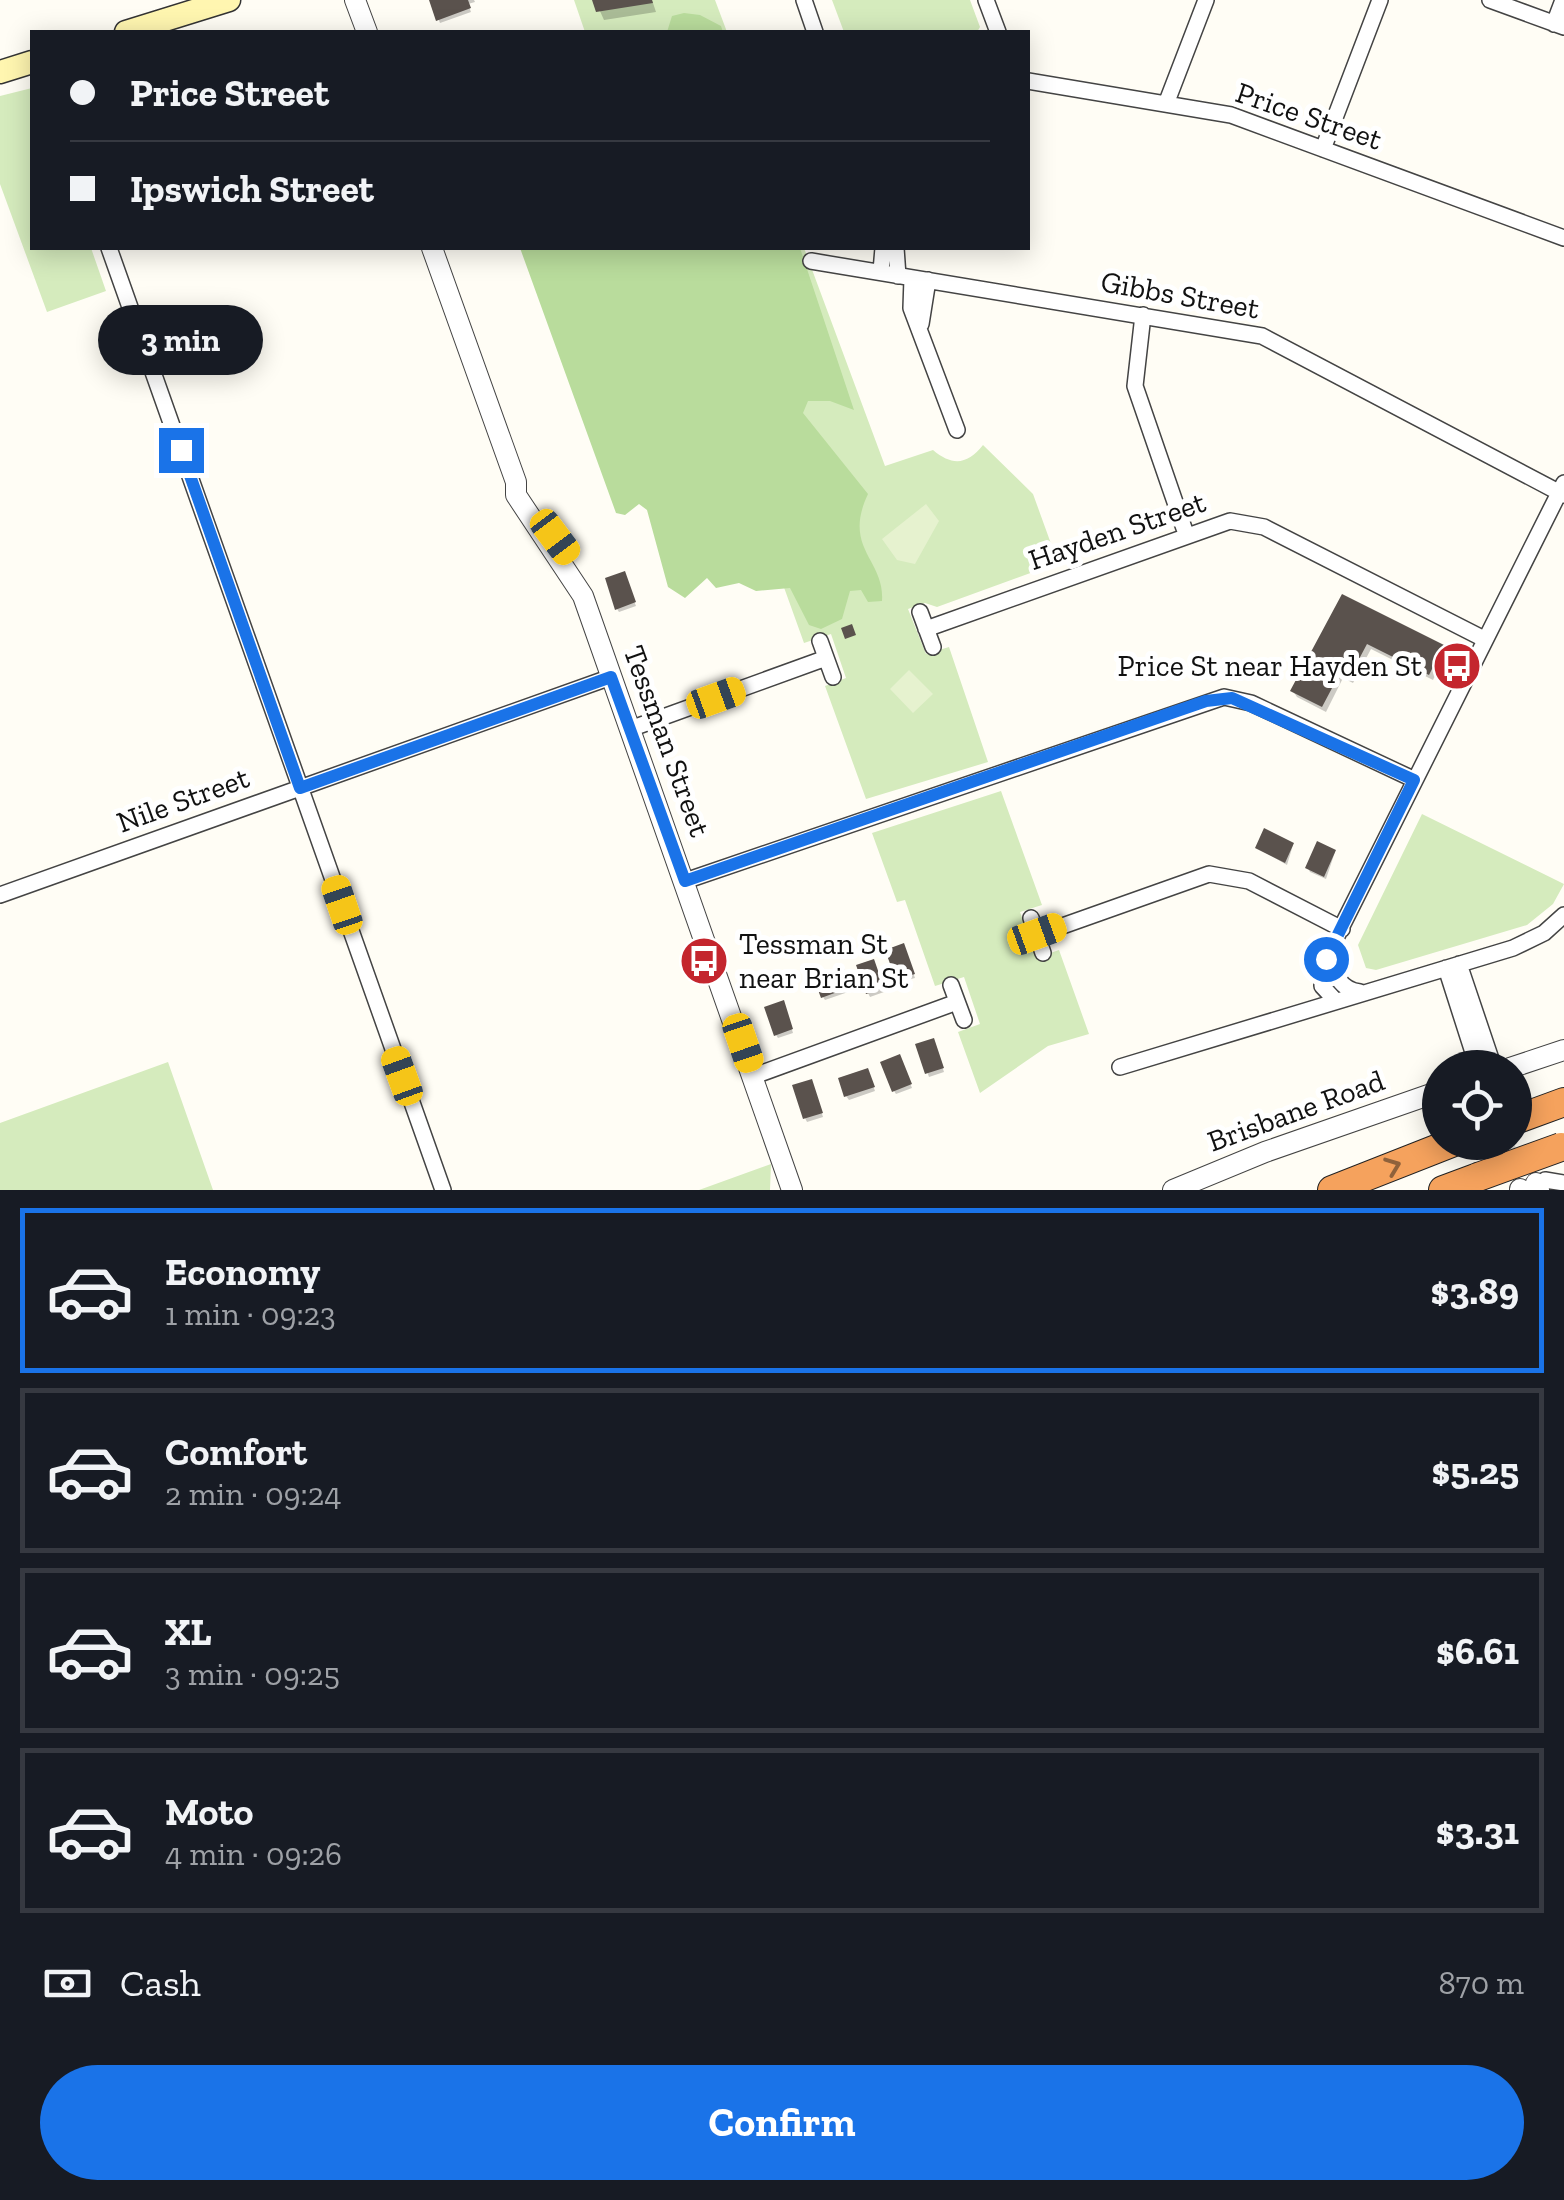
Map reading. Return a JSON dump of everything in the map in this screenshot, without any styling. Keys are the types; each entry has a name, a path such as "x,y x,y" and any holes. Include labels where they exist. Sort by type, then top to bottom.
{"highway":[{"path":"1443,1190 1562,1147"},
{"path":"1332,1190 1422,1155"}],"main road":[{"path":"132,30 229,0"},
{"path":"0,72 30,63"}],"street":[{"path":"356,0 366,30"},
{"path":"366,0 376,30"},
{"path":"804,0 815,30"},
{"path":"986,0 997,30"},
{"path":"1166,104 1206,0"},
{"path":"1324,149 1380,0"},
{"path":"1490,0 1559,26 1563,0"},
{"name":"Price Street","path":"1030,81 1230,116 1564,238"},
{"path":"110,250 443,1190"},
{"name":"Tessman Street","path":"433,250 523,508 583,596 792,1190"},
{"path":"880,272 883,250"},
{"path":"897,250 913,278 920,324 958,430"},
{"name":"Gibbs Street","path":"811,261 1262,336 1562,490"},
{"path":"1143,315 1135,386 1186,534"},
{"path":"1340,994 1325,992 1320,974 1484,639 1562,490"},
{"name":"Hayden Street","path":"926,628 1230,521 1264,526 1484,639"},
{"path":"920,612 933,647"},
{"path":"820,641 833,677"},
{"path":"630,728 826,658"},
{"name":"Nile Street","path":"0,896 611,677"},
{"path":"685,881 1224,698 1251,702 1414,780"},
{"path":"1044,953 1034,926 1209,874 1248,881 1342,929"},
{"path":"1120,1067 1340,994 1369,991 1531,940 1564,916"},
{"path":"1452,966 1473,1050"},
{"path":"1452,966 1487,1050"},
{"path":"951,986 964,1020"},
{"path":"754,1076 957,1002"},
{"path":"1532,1061 1564,1050"},
{"name":"Brisbane Road","path":"1173,1190 1265,1152 1422,1097"},
{"path":"1532,1187 1564,1183"}],"green space":[{"path":"574,0 715,0 726,30 584,30"},
{"path":"832,0 970,0 980,27 978,30 843,30"},
{"path":"700,15 722,30 668,30 672,16"},
{"path":"30,88 30,250 92,250 106,291 47,312 0,184 0,96"},
{"path":"521,250 801,250 854,410 830,401 808,401 803,413 868,494 860,528 881,587 882,601 868,602 861,590 850,591 842,619 821,629 809,625 790,588 756,591 739,583 716,588 707,578 685,598 668,587 647,510 639,504 625,515 616,513"},
{"path":"663,250 805,250 885,466 933,450 947,459 960,461 983,445 1033,494 1058,563 937,607 925,603 908,609 926,654 949,647 988,762 866,799 825,686 846,678 831,634 804,643"},
{"path":"926,504 939,521 915,564 897,560 882,539"},
{"path":"909,670 933,694 913,713 890,689"},
{"path":"1001,791 1042,905 1020,912 1036,958 1059,950 1089,1034 1048,1046 980,1093 958,1032 980,1024 964,977 935,986 905,900 897,902 872,833"},
{"path":"1422,814 1564,884 1553,904 1527,925 1376,970 1366,968 1358,945"},
{"path":"168,1062 213,1190 0,1190 0,1123"},
{"path":"771,1164 770,1190 699,1190"}],"building":[{"path":"429,0 468,0 471,8 436,21"},
{"path":"592,0 652,0 653,3 596,12"},
{"path":"625,571 636,602 615,610 605,578"},
{"path":"1342,594 1444,645 1429,675 1367,644 1349,678 1340,673 1322,707 1290,691"},
{"path":"852,624 856,635 845,639 841,628"},
{"path":"1264,828 1294,843 1285,863 1255,848"},
{"path":"1317,841 1336,850 1324,877 1305,868"},
{"path":"904,943 915,974 896,980 885,950"},
{"path":"874,959 884,988 866,994 856,965"},
{"path":"844,968 851,987 821,998 814,979"},
{"path":"784,1000 793,1029 774,1036 764,1007"},
{"path":"934,1038 944,1068 925,1074 915,1044"},
{"path":"900,1054 912,1084 892,1092 880,1062"},
{"path":"868,1068 875,1087 844,1097 838,1078"},
{"path":"812,1079 823,1113 803,1119 792,1085"}],"tunnel":[{"path":"1510,1160 1516,1178"}],"place":[{"name":"Price St near Hayden St","path":"1457,666"},
{"name":"Tessman St near Brian St","path":"704,961"}],"route":[{"path":"181,450 300,788 611,677 685,881 1206,701 1232,698 1251,702 1414,780 1326,959"}]}
